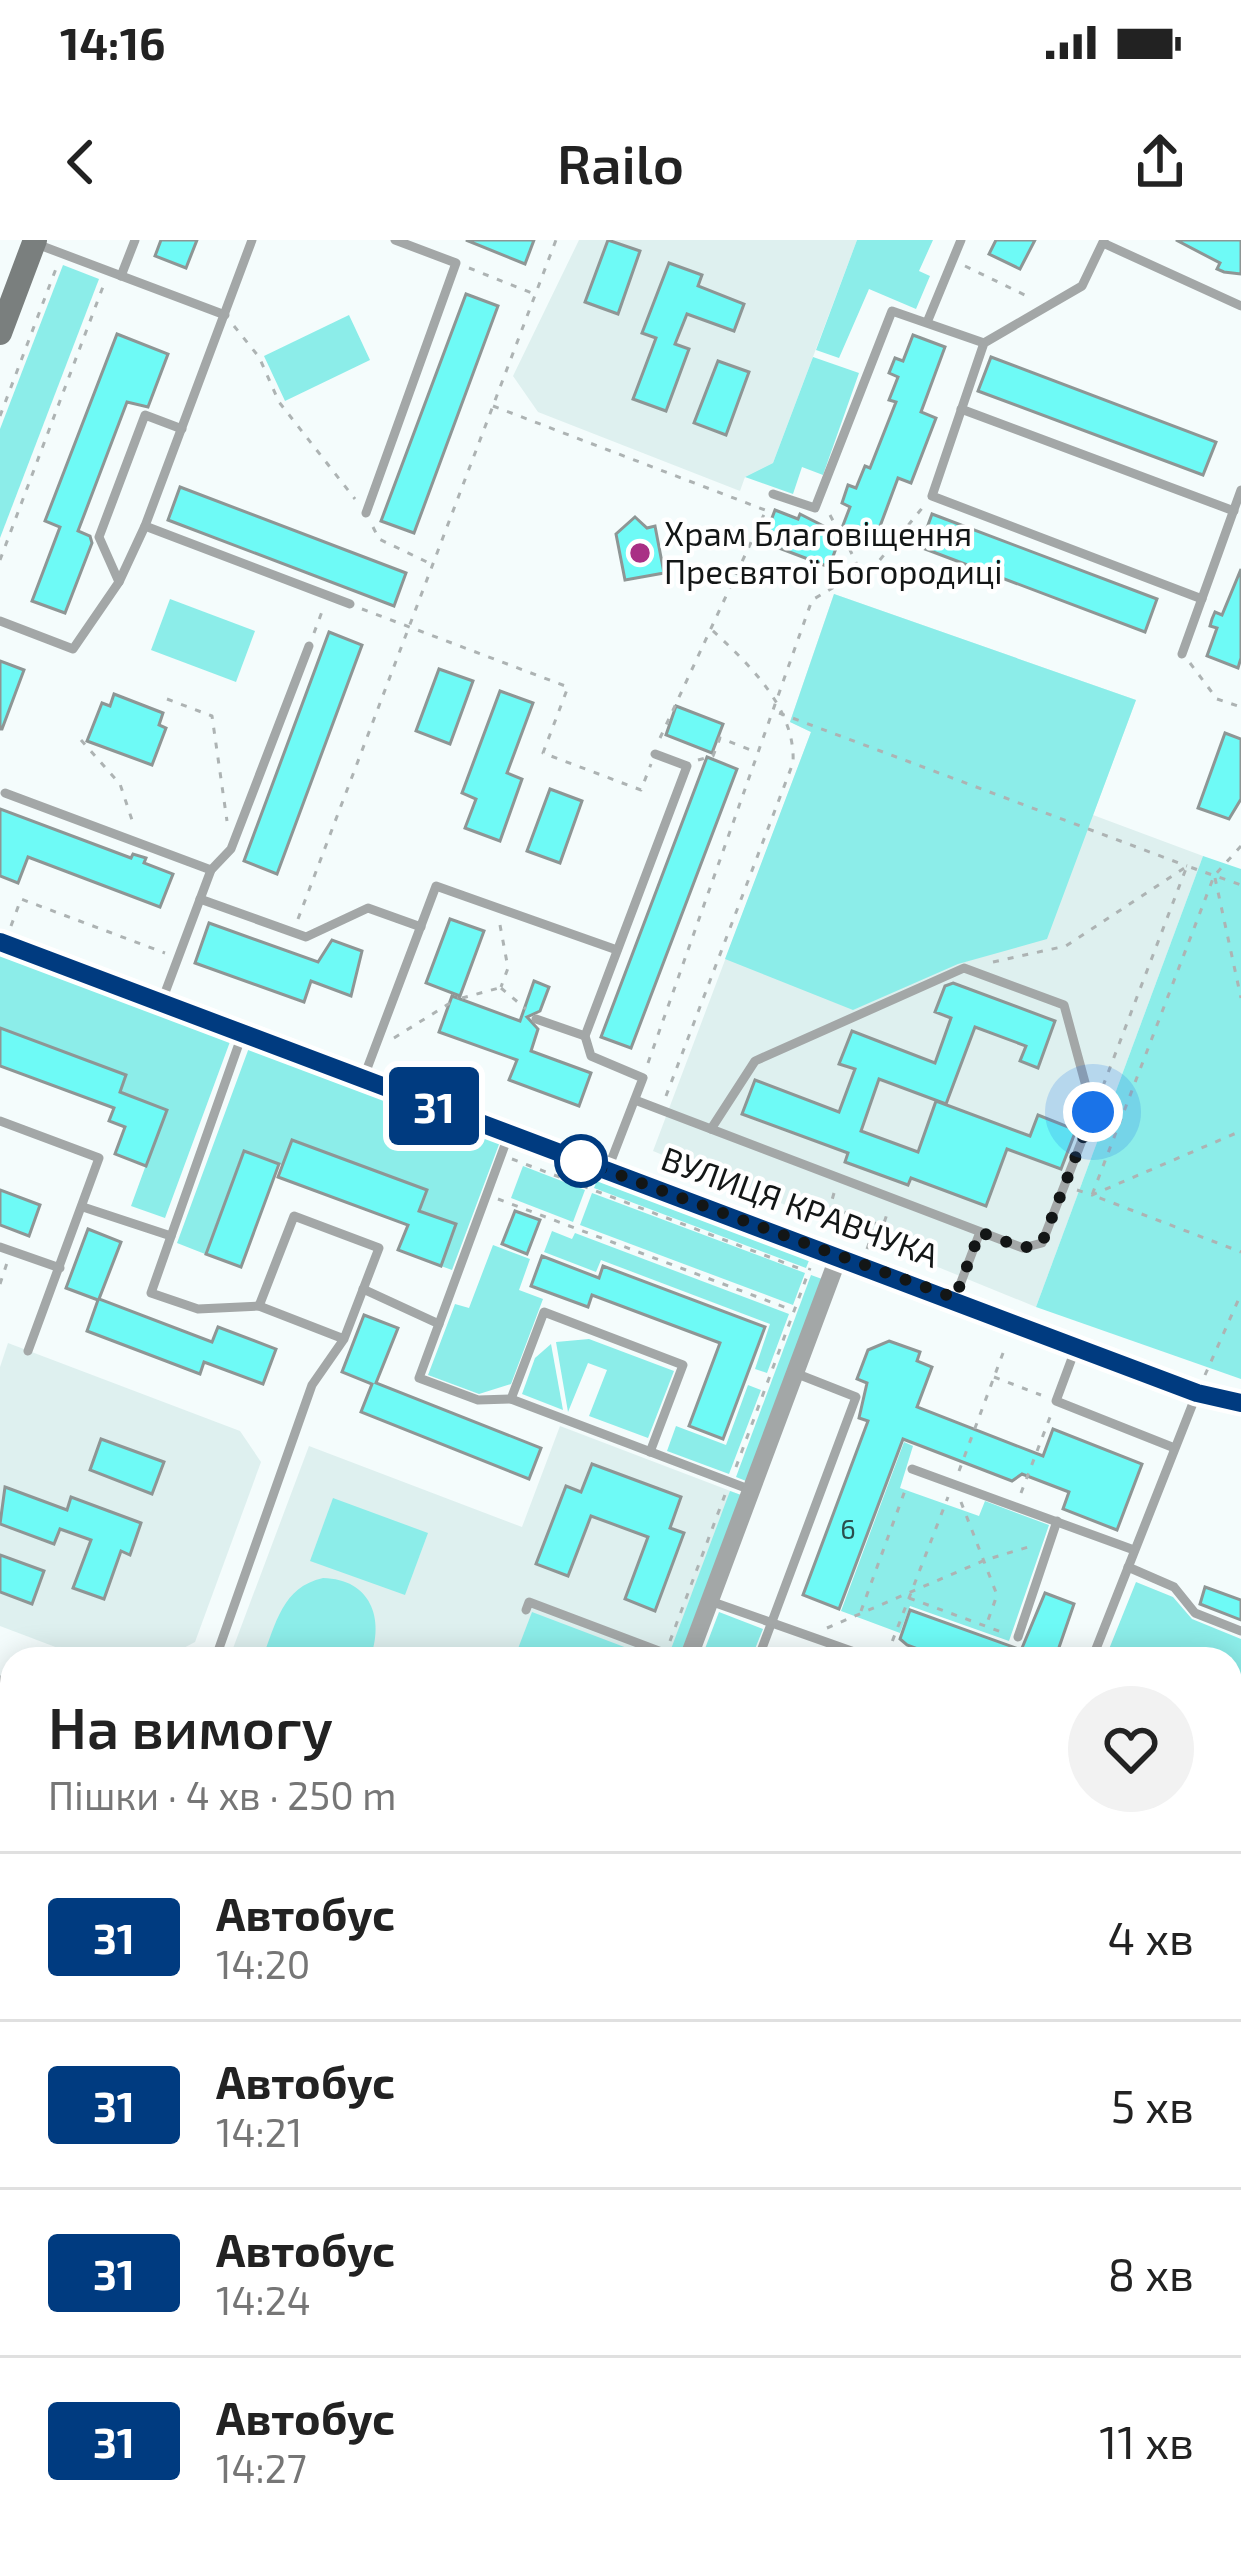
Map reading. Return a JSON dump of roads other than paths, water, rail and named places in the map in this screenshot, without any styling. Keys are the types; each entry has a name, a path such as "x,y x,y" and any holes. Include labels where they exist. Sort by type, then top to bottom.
{"street":[{"path":"0,333 35,241"},
{"name":"ВУЛИЦЯ КРАВЧУКА","path":"2,943 363,1079 505,1145 607,1171 821,1260 955,1298 1197,1393 1241,1403"},
{"path":"689,1647 795,1373 821,1260"}],"lane":[{"path":"121,276 135,240"},
{"path":"0,622 73,649 119,582 145,526 252,240"},
{"path":"365,513 456,263 395,240"},
{"path":"928,320 961,240"},
{"path":"35,241 225,316"},
{"path":"1202,599 932,496 984,343 1082,286 1103,241 1241,307"},
{"path":"773,494 814,508 892,311 984,343"},
{"path":"961,409 1234,511"},
{"path":"119,582 98,537 146,415 182,429"},
{"path":"1182,653 1241,490"},
{"path":"145,526 350,604"},
{"path":"160,1003 211,870 231,849 310,642"},
{"path":"607,1171 643,1078 591,1056 584,1036 687,766 655,754"},
{"path":"4,793 211,870"},
{"path":"363,1079 436,886 617,950"},
{"path":"200,899 306,937 368,908 421,927"},
{"path":"635,1100 661,1109 711,1129 1023,1248 1042,1243 1093,1112 1064,1005 964,968 754,1061 711,1129"},
{"path":"536,1019 584,1036"},
{"path":"242,1034 151,1293 198,1309 259,1306 344,1339"},
{"path":"0,1121 99,1158 28,1351"},
{"path":"505,1145 419,1378 478,1400 511,1399 751,1490"},
{"path":"83,1207 171,1236"},
{"path":"219,1647 312,1385 344,1339 379,1248 293,1216 259,1306"},
{"path":"955,1298 980,1232"},
{"path":"6,1249 60,1268"},
{"path":"363,1289 439,1324"},
{"path":"511,1399 544,1312 683,1365 650,1452"},
{"path":"1077,1345 1056,1401 1172,1448"},
{"path":"763,1647 856,1397 795,1373"},
{"path":"1097,1647 1197,1393"},
{"path":"912,1469 1135,1550"},
{"path":"1018,1637 1057,1521"},
{"path":"1128,1567 1174,1587 1195,1613 1241,1631"},
{"path":"710,1600 840,1647"},
{"path":"526,1610 529,1602 647,1647"}],"place":[{"name":"Храм Благовіщення Пресвятої Богородиці","path":"640,553"}]}
